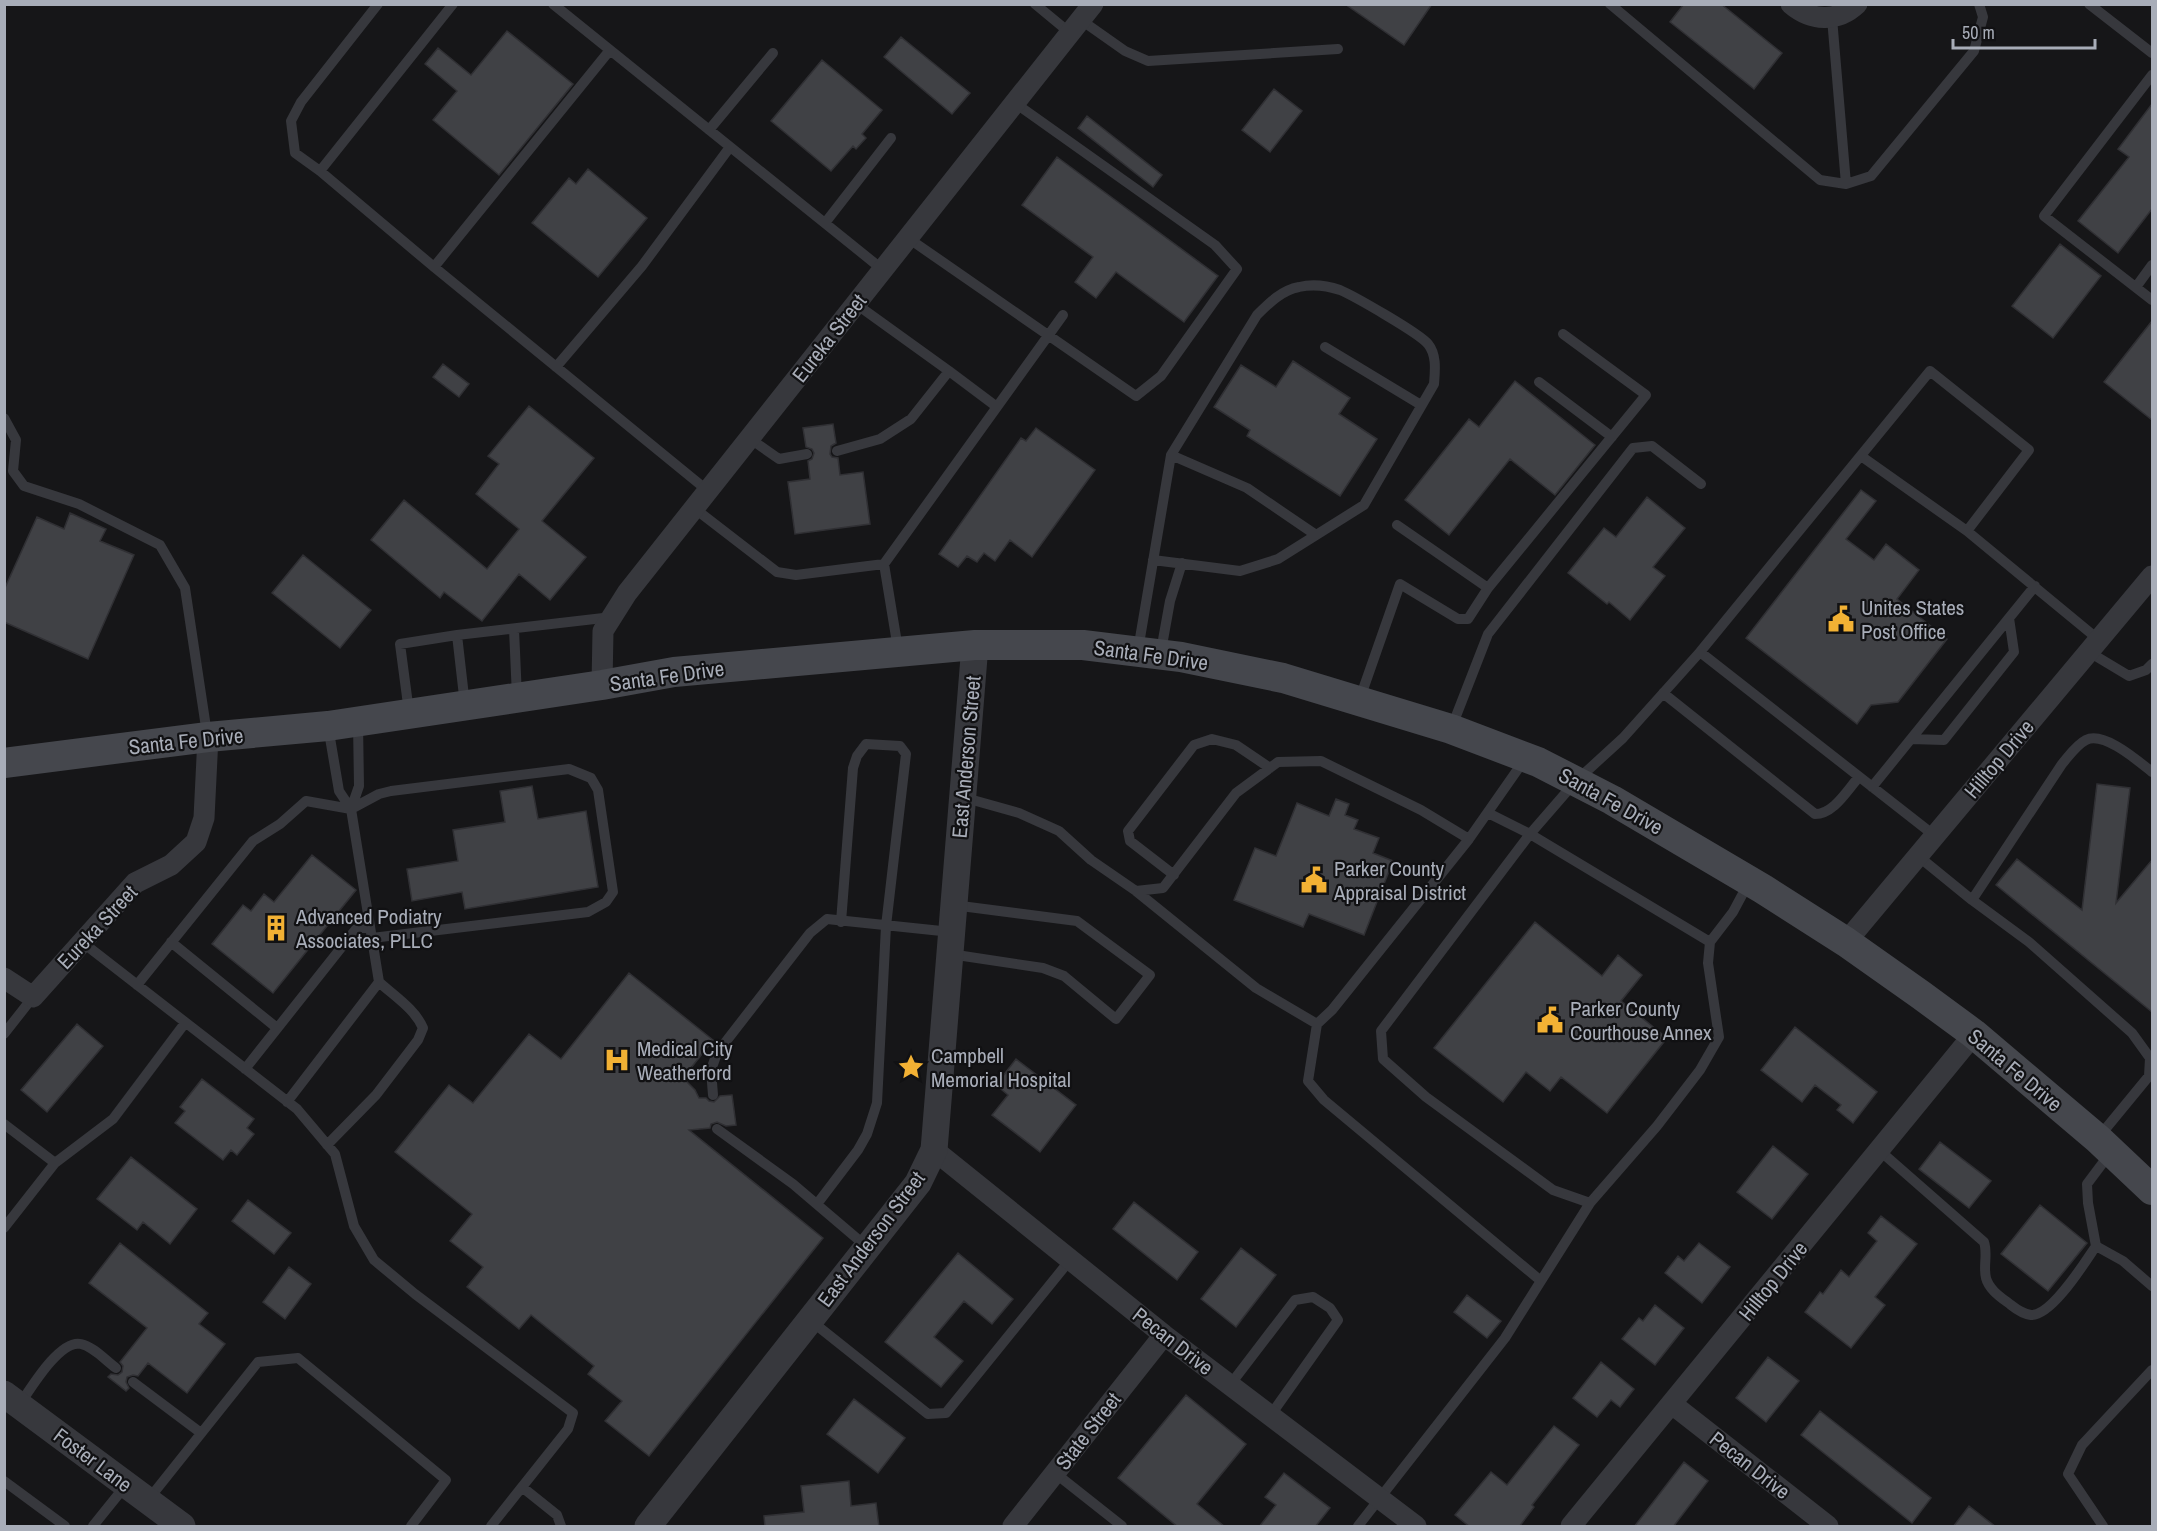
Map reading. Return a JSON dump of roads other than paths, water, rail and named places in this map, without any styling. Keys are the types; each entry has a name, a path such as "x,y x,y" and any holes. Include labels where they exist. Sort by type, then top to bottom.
{"main road":[{"name":"Santa Fe Drive","path":"4,762 208,737 358,722 674,672 975,645 1083,645 1149,653 1283,678 1451,729 1527,758 1612,800 1750,881 1846,942 1974,1034 2105,1145 2152,1190"}],"street":[{"path":"1791,4 1811,16 1824,19 1839,17 1857,4"},
{"name":"Eureka Street","path":"602,685 603,631 627,593 1081,19"},
{"name":"Hilltop Drive","path":"1846,942 2152,576"},
{"name":"East Anderson Street","path":"648,1527 918,1183 934,1150 975,645"},
{"name":"Eureka Street","path":"33,997 135,883 171,865 196,842 204,818 208,737"},
{"path":"4,978 33,997"},
{"name":"Hilltop Drive","path":"1571,1527 1974,1034"},
{"name":"Pecan Drive","path":"934,1150 1164,1335 1416,1527"},
{"name":"State Street","path":"1013,1527 1164,1335"},
{"name":"Foster Lane","path":"12,1399 182,1527"},
{"name":"Pecan Drive","path":"1672,1404 1828,1527"}],"lane":[{"path":"378,4 301,102 291,121 295,153 320,171 708,491"},
{"path":"320,171 453,4"},
{"path":"553,4 883,270"},
{"path":"1035,4 1081,19 1125,51 1148,62 1338,49"},
{"path":"1610,4 1820,180 1846,184 1871,176 1974,51 1983,17 1978,4"},
{"path":"2089,4 2152,53"},
{"path":"1832,18 1846,184"},
{"path":"434,267 610,50"},
{"path":"709,130 773,53"},
{"path":"2152,75 2044,216 2152,300"},
{"path":"908,238 1136,396 1161,376 1237,269 1215,245 1015,103"},
{"path":"825,223 891,138"},
{"path":"556,366 642,266 730,147"},
{"path":"2136,287 2152,265"},
{"path":"1149,653 1153,560 1172,455 1257,315 1274,298 1298,287 1323,286 1341,291 1402,326 1428,344 1436,364 1434,384 1364,505 1278,559 1240,571 1153,560"},
{"path":"856,304 997,408"},
{"path":"899,652 884,564 1064,315"},
{"path":"1358,701 1400,584 1458,619 1468,619 1488,588 1646,395 1563,334"},
{"path":"1325,346 1421,405"},
{"path":"837,451 880,439 911,418 949,371"},
{"path":"1590,1203 1553,1190 1426,1097 1383,1059 1381,1031 1530,834 1576,781 1623,738 1700,652 1930,371 2029,450 1967,531"},
{"path":"1539,382 1612,437"},
{"path":"4,418 16,440 13,471 24,486 79,504 160,545 185,588 208,737"},
{"path":"749,438 779,459 807,454"},
{"path":"1451,729 1488,634 1633,447 1652,446 1701,484"},
{"path":"1172,455 1247,488 1316,535"},
{"path":"1861,456 1967,531 2035,586 2094,646 2129,676 2146,670 2152,664"},
{"path":"694,508 777,572 796,575 884,564"},
{"path":"1397,525 1488,588"},
{"path":"1149,653 1170,601 1182,563"},
{"path":"1872,787 2035,586"},
{"path":"410,714 399,644 612,617"},
{"path":"1911,739 1944,740 2014,652 2009,618"},
{"path":"514,629 517,697"},
{"path":"457,635 465,705"},
{"path":"1700,652 1935,836"},
{"path":"1663,693 1815,814 1823,814 1830,810 1859,777"},
{"path":"351,809 359,786 358,722"},
{"path":"327,726 339,791 351,809 379,982 420,1019 423,1028 418,1040 376,1095 327,1144"},
{"path":"1972,900 2062,764 2086,740 2093,738 2108,741 2152,772"},
{"path":"1174,875 1131,841 1128,831 1194,745 1212,739 1236,745 1270,768"},
{"path":"817,1204 858,1150 867,1134 877,1103 886,926 906,754 900,746 866,744 857,756 854,768 841,922"},
{"path":"1527,758 1469,838 1332,1010 1317,1023 1308,1081 1324,1100 1540,1281"},
{"path":"1136,891 1163,888 1236,794 1278,762 1321,761 1421,810 1469,838"},
{"path":"137,985 253,841 280,824 306,801 351,809 379,794 391,791 569,769 591,778 598,790 613,892 606,902 588,912 372,938"},
{"path":"962,797 1019,813 1059,831 1092,860 1136,891 1256,988 1317,1023"},
{"path":"1488,813 1530,834 1710,942"},
{"path":"1918,856 2029,942 2132,1033 2150,1058 2151,1075 2105,1145 2087,1184 2088,1203 2097,1246 2123,1261 2152,1286"},
{"path":"1358,1527 1505,1338 1590,1203 1657,1126 1693,1080 1719,1037 1708,963 1710,942 1733,912 1750,881"},
{"path":"713,1095 711,1070 717,1053 810,933 827,919 951,930 1077,921 1150,975 1116,1019 1064,976 951,930"},
{"path":"245,1069 356,929 370,926"},
{"path":"82,942 297,1109 335,1154 354,1226 374,1260 415,1294 573,1413 568,1429 491,1527"},
{"path":"171,942 277,1028"},
{"path":"287,1102 379,982"},
{"path":"4,1034 33,997"},
{"path":"4,1228 55,1163 113,1119 185,1023"},
{"path":"4,1124 55,1163"},
{"path":"717,1129 793,1184 867,1247"},
{"path":"1879,1150 1984,1242 1987,1250 1986,1279 2001,1298 2017,1310 2032,1315 2046,1310 2063,1292 2097,1246"},
{"path":"810,1320 928,1414 946,1413 1070,1260"},
{"path":"1230,1385 1295,1300 1313,1297 1330,1308 1338,1320 1270,1416"},
{"path":"12,1399 68,1346 79,1343 90,1347 116,1368"},
{"path":"93,1527 137,1492 201,1433 258,1362 298,1358 446,1480 411,1527"},
{"path":"2103,1527 2068,1474 2082,1445 2152,1370"},
{"path":"133,1382 201,1433"},
{"path":"1055,1473 1122,1527"},
{"path":"4,1481 65,1527"},
{"path":"522,1487 557,1515 561,1527"}],"place":[{"name":"Unites States Post Office","path":"1841,619"},
{"name":"Parker County Appraisal District","path":"1314,880"},
{"name":"Advanced Podiatry Associates, PLLC","path":"276,928"},
{"name":"Parker County Courthouse Annex","path":"1550,1020"},
{"name":"Medical City Weatherford","path":"617,1060"},
{"name":"Campbell Memorial Hospital","path":"911,1067"}]}
